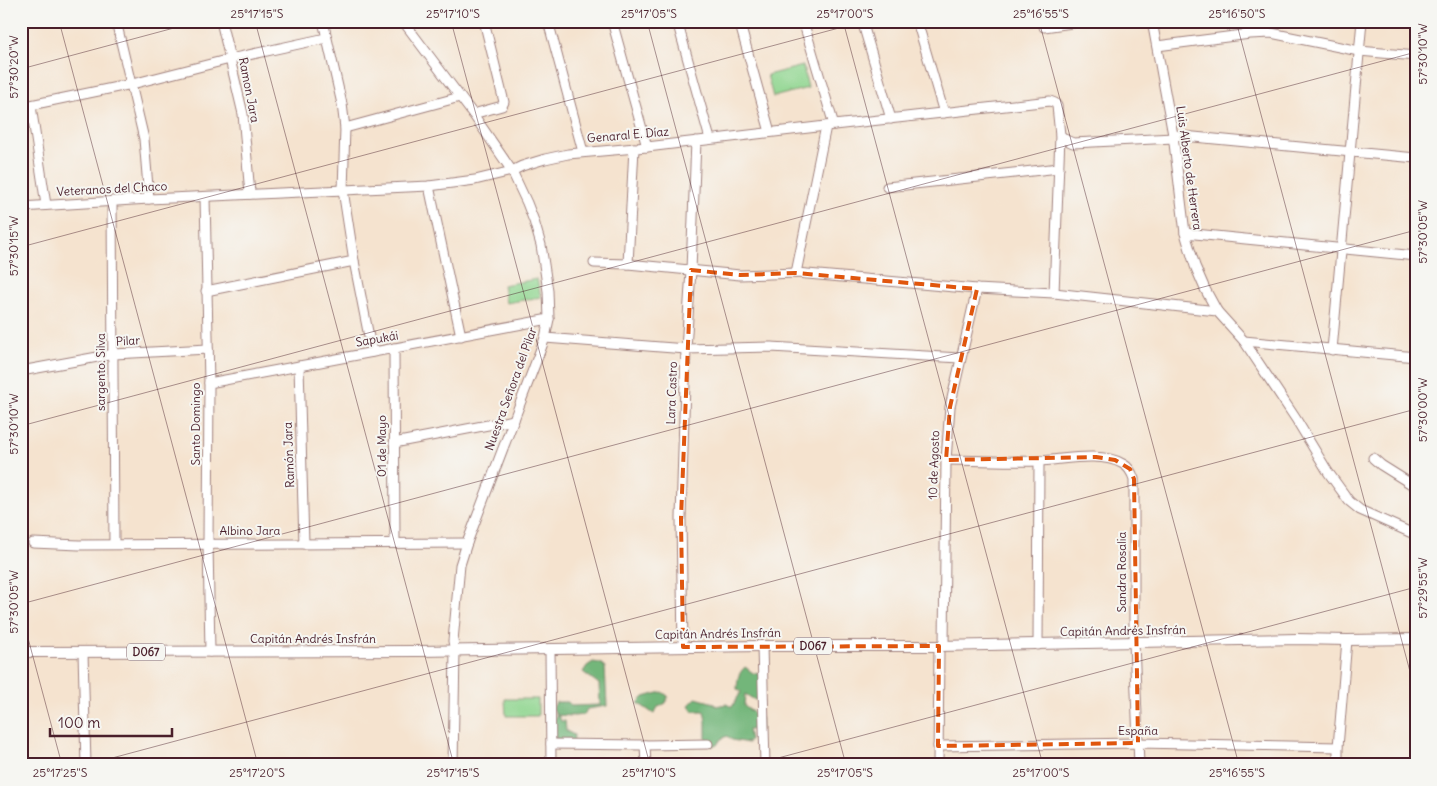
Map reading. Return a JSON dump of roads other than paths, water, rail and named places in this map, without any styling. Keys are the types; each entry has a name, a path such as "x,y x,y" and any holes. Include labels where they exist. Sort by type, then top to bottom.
{"main road":[{"name":"Capitán Andrés Insfrán","path":"21,652 550,650 1416,639"}],"street":[{"path":"116,21 144,138 149,198"},
{"name":"Ramon Jara","path":"221,21 243,114 250,194"},
{"path":"323,21 342,104 345,128 343,190 354,261 372,352"},
{"name":"Nuestra Señora del Pilar","path":"403,21 473,114 512,171 531,212 541,245 550,320 545,338 466,543 460,565 453,641 456,650 453,765"},
{"path":"473,114 502,106 504,102 484,21"},
{"path":"548,21 583,152"},
{"path":"612,21 647,147"},
{"path":"677,21 710,138"},
{"path":"739,21 770,132"},
{"path":"796,273 830,125 803,21"},
{"path":"862,21 891,119"},
{"path":"917,21 944,112"},
{"path":"1044,27 1086,21"},
{"name":"Luis Alberto de Herrera","path":"1152,21 1173,136 1185,233 1195,266 1217,311 1244,341 1296,419 1328,472 1349,501 1360,510 1416,536"},
{"path":"1332,350 1362,21"},
{"path":"1157,46 1272,33 1359,51 1416,56"},
{"path":"46,205 26,106 132,84 230,59 326,38"},
{"path":"345,128 460,97"},
{"name":"Genaral E. Díaz","path":"205,197 429,186 475,180 512,171 545,159 583,152 647,147 710,138 1050,101 1056,103 1058,109 1060,135"},
{"path":"1060,135 1066,140 1073,142 1173,136 1416,158"},
{"path":"1054,293 1060,135"},
{"name":"Lara Castro","path":"684,647 681,518 686,349 696,141"},
{"path":"628,264 634,148"},
{"path":"887,187 1059,168"},
{"path":"429,186 461,336"},
{"name":"Veteranos del Chaco","path":"21,207 149,198 205,197"},
{"name":"Santo Domingo","path":"205,197 209,383 208,544 210,652"},
{"name":"sargento. Silva","path":"112,201 114,544"},
{"path":"1185,233 1416,256"},
{"path":"206,291 354,261"},
{"path":"594,263 628,264 740,274 796,273 976,289 1054,293 1217,311"},
{"name":"10 de Agosto","path":"938,765 946,460 950,407 976,289"},
{"name":"Sapukái","path":"209,383 550,320"},
{"path":"545,338 686,349 772,347 960,358"},
{"path":"1244,341 1416,357"},
{"name":"01 de Mayo","path":"394,348 395,543"},
{"name":"Pilar","path":"21,371 114,354 208,349"},
{"path":"21,363 21,371"},
{"name":"Ramón Jara","path":"299,366 304,544"},
{"path":"394,443 514,420"},
{"name":"Sandra Rosalia","path":"1040,461 1096,457 1115,460 1124,464 1130,470 1134,479 1134,643 1138,765"},
{"path":"1373,458 1416,487"},
{"path":"946,460 1040,461 1038,645"},
{"name":"Albino Jara","path":"33,543 79,545 466,543"},
{"path":"1338,765 1347,640"},
{"path":"762,646 764,765"},
{"path":"550,650 551,765"},
{"path":"83,652 86,765"},
{"name":"España","path":"938,746 1138,743 1338,746"},
{"path":"550,744 708,744"},
{"path":"646,745 646,765"}]}
